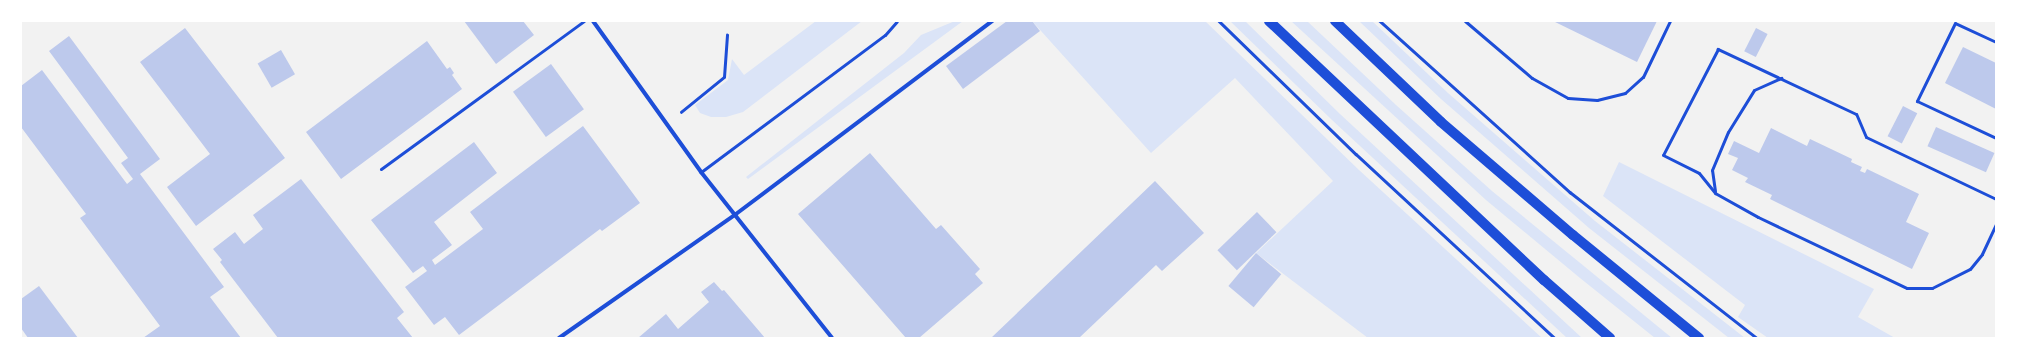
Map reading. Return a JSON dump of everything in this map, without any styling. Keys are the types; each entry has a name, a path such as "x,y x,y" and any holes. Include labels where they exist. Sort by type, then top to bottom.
{"main road":[{"path":"1269,21 1544,280 1610,338"},
{"path":"1334,21 1441,122 1573,235 1699,338"}],"street":[{"path":"593,21 665,124 701,172 736,214 832,338"},
{"path":"558,338 736,214 992,21"}],"lane":[{"path":"381,169 584,21"},
{"path":"701,172 885,35 897,21"},
{"path":"1465,21 1532,78 1568,98 1597,100 1625,93 1642,77 1670,21"},
{"path":"1996,42 1955,23 1917,100 1996,138"},
{"path":"1996,199 1866,137 1856,114 1718,49 1663,155 1699,173 1715,193 1758,217 1907,288 1932,288 1970,269 1982,254 1996,224"},
{"path":"1715,193 1712,170 1728,132 1754,90 1781,78"}],"path":[{"path":"1219,21 1356,154 1555,338"},
{"path":"1380,21 1570,192 1757,338"},
{"path":"665,124 724,77 727,35"}],"shaded area":[{"path":"816,21 862,21 743,112 726,117 711,117 700,113 695,105 728,80 732,59 744,75"},
{"path":"955,21 963,21 748,179 746,177 904,53 921,35"},
{"path":"1032,21 1205,21 1359,170 1542,338 1368,338 1256,253 1333,181 1235,78 1151,153"},
{"path":"1230,21 1245,21 1340,114 1582,338 1567,338 1332,120"},
{"path":"1291,21 1307,21 1396,105 1492,191 1672,338 1655,338 1486,200"},
{"path":"1359,21 1372,21 1448,93 1595,221 1745,338 1729,338 1589,228 1441,99"},
{"path":"1619,162 1874,289 1858,317 1895,338 1768,338 1738,317 1745,305 1603,196"}],"building":[{"path":"464,21 523,21 534,35 496,64"},
{"path":"1007,21 1032,21 1040,31 963,89 946,66"},
{"path":"1553,21 1657,21 1637,62"},
{"path":"185,28 285,158 196,226 167,187 210,154 140,62"},
{"path":"1756,28 1768,34 1756,57 1744,51"},
{"path":"69,36 160,159 140,174 224,287 210,297 241,338 143,338 160,326 80,218 86,214 21,127 21,86 42,70 127,184 133,179 121,163 128,158 49,51"},
{"path":"427,41 447,69 450,67 454,73 452,75 462,89 341,179 306,132"},
{"path":"1963,47 1996,63 1996,109 1945,83"},
{"path":"281,50 295,74 272,88 258,64"},
{"path":"551,64 584,109 546,137 513,92"},
{"path":"1903,106 1917,113 1902,144 1888,136"},
{"path":"583,126 640,203 602,231 600,229 459,335 445,317 434,325 405,287 427,271 423,266 413,273 371,220 474,142 497,173 434,222 452,245 432,260 435,265 483,229 470,212"},
{"path":"1936,127 1994,153 1986,172 1927,146"},
{"path":"1771,128 1807,146 1810,139 1852,159 1851,162 1862,167 1860,171 1865,173 1867,169 1919,194 1906,222 1929,233 1912,269 1770,199 1772,195 1745,182 1748,178 1732,170 1738,158 1728,154 1734,141 1759,153"},
{"path":"870,153 936,229 941,225 980,269 975,274 983,283 919,338 906,338 798,214"},
{"path":"301,179 404,312 397,318 413,338 278,338 220,262 222,260 213,249 235,232 244,244 263,229 253,215"},
{"path":"1155,181 1204,233 1162,271 1156,265 1079,338 991,338"},
{"path":"1257,212 1276,232 1237,270 1217,250"},
{"path":"1256,253 1281,274 1254,307 1228,286"},
{"path":"714,282 722,291 724,290 765,338 638,338 666,314 678,329 709,302 701,292"},
{"path":"39,286 78,338 28,338 21,328 21,299"}]}
